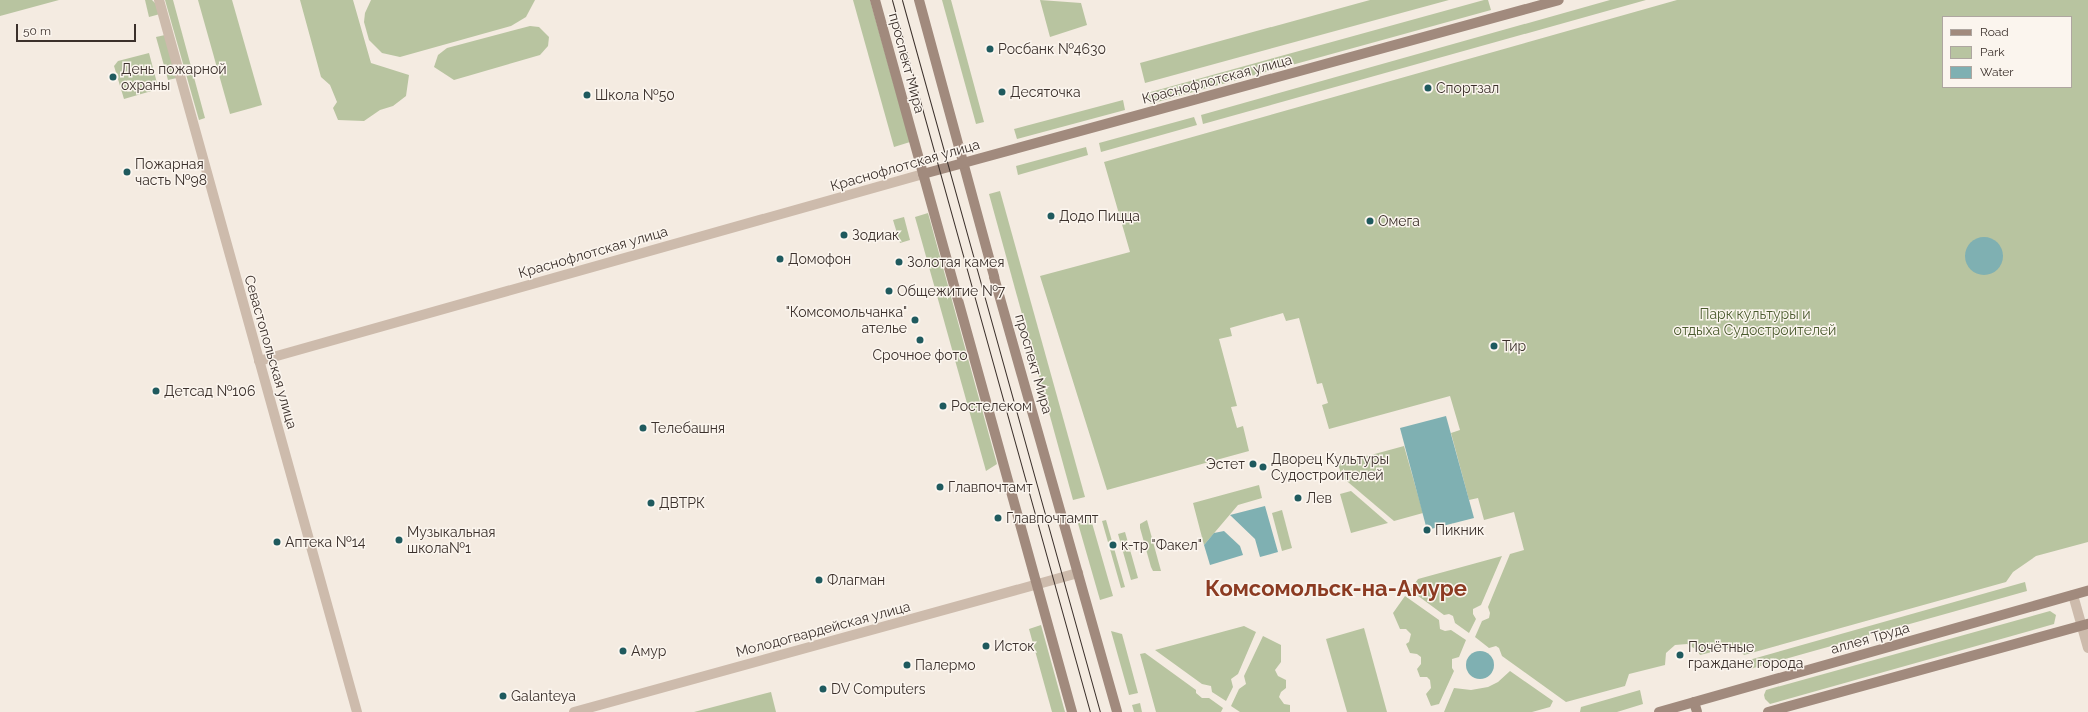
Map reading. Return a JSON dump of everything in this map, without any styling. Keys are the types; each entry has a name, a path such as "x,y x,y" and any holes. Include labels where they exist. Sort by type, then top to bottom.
{"main road":[{"name":"проспект Мира","path":"875,0 1072,712"},
{"name":"проспект Мира","path":"919,0 994,277 1117,712"},
{"name":"Краснофлотская улица","path":"923,174 1559,0"},
{"name":"аллея Труда","path":"1659,712 1696,707 2088,591"},
{"path":"1768,712 2085,625"}],"street":[{"name":"Севастопольская улица","path":"159,0 357,712"},
{"name":"Краснофлотская улица","path":"259,361 923,174"},
{"name":"Молодогвардейская улица","path":"574,712 1078,573"},
{"path":"2073,595 2085,625 2088,648"}],"green space":[{"path":"0,0 59,0 0,16"},
{"path":"145,0 152,0 158,6 160,14 149,17"},
{"path":"165,0 173,0 205,118 199,120"},
{"path":"198,0 232,0 262,105 230,114"},
{"path":"300,0 353,0 371,63 409,75 406,96 393,106 380,110 364,121 338,120 333,108 337,102 330,85 321,77"},
{"path":"371,0 535,0 526,17 511,26 400,57 382,53 369,40 364,22 365,13"},
{"path":"853,0 870,0 910,142 894,147"},
{"path":"942,0 951,0 984,122 976,124"},
{"path":"1040,0 1081,3 1087,25 1050,37"},
{"path":"1370,0 1449,0 1145,83 1140,63"},
{"path":"1488,0 1491,10 1150,104 1147,93"},
{"path":"1610,0 1646,0 1203,124 1201,115"},
{"name":"Парк культуры и отдыха Судостроителей","path":"1677,0 2088,0 2088,542 2036,556 2013,572 2006,582 1744,655 1736,646 1700,655 1697,650 1687,644 1675,645 1666,653 1665,665 1629,674 1625,686 1566,702 1502,656 1499,648 1496,646 1489,648 1475,637 1482,621 1489,618 1490,613 1488,607 1510,554 1524,550 1514,512 1484,520 1478,498 1469,500 1451,433 1460,430 1450,396 1329,429 1322,405 1328,403 1322,383 1317,384 1299,318 1286,321 1283,313 1230,328 1232,336 1219,339 1237,406 1231,407 1237,428 1243,426 1249,451 1107,490 1040,276 1130,252 1104,162"},
{"path":"530,26 539,27 549,37 548,46 540,55 454,80 434,67 438,55 447,48"},
{"path":"165,35 177,78 168,80 156,37"},
{"path":"149,53 157,83 155,90 124,99 114,66 118,61"},
{"path":"1123,100 1125,110 1017,139 1014,129"},
{"path":"1194,117 1197,125 1101,152 1099,143"},
{"path":"1086,147 1088,155 1018,175 1016,166"},
{"path":"1000,191 1085,497 1073,500 989,194"},
{"path":"928,213 997,464 986,471 915,217"},
{"path":"904,217 910,240 900,243 893,220"},
{"path":"1404,446 1423,513 1394,521 1342,477 1338,464"},
{"path":"1259,485 1262,498 1238,505 1204,545 1193,503"},
{"path":"1351,491 1388,523 1351,533 1340,494"},
{"path":"1282,510 1292,548 1282,551 1272,513"},
{"path":"1090,516 1113,596 1100,600 1077,520"},
{"path":"1106,520 1125,587 1121,588 1102,521"},
{"path":"1147,520 1161,571 1153,571 1151,567 1140,528 1140,524"},
{"path":"1125,532 1138,578 1131,580 1118,534"},
{"path":"1502,556 1481,605 1473,609 1473,614 1476,619 1469,633 1455,623 1453,616 1449,614 1444,615 1410,590 1418,579"},
{"path":"2025,582 2027,591 1750,669 1749,660"},
{"path":"1405,596 1439,620 1440,629 1445,631 1451,630 1466,640 1459,657 1452,659 1452,668 1454,671 1439,704 1431,706 1426,694 1431,688 1430,680 1427,677 1420,677 1417,669 1421,664 1421,657 1417,654 1410,653 1406,644 1409,642 1411,634 1406,629 1400,629 1393,613"},
{"path":"2050,611 2056,615 2054,624 1770,704 1765,699 1764,695 1766,690"},
{"path":"1041,625 1065,712 1052,712 1029,629"},
{"path":"1244,626 1256,632 1238,674 1231,679 1233,687 1226,701 1212,692 1211,686 1202,684 1155,650"},
{"path":"1364,628 1387,712 1347,712 1326,639"},
{"path":"1111,631 1122,634 1138,693 1129,695"},
{"path":"1263,636 1281,645 1281,662 1275,670 1278,676 1286,680 1286,688 1281,692 1279,697 1284,704 1290,705 1290,712 1240,712 1231,706 1239,689 1246,684 1244,676"},
{"path":"1145,653 1196,690 1196,693 1202,698 1209,698 1223,708 1221,712 1156,712 1140,654"},
{"path":"1510,671 1553,701 1550,707 1532,712 1444,712 1454,688 1471,690 1488,687 1498,682"},
{"path":"1640,690 1643,704 1617,712 1580,712 1581,707"},
{"path":"771,692 776,712 694,712"},
{"path":"1140,703 1142,712 1134,712 1132,705"}],"water":[{"path":"1980,237 1988,237 1995,240 2000,245 2003,256 2000,267 1995,272 1988,275 1980,275 1973,272 1968,267 1965,260 1965,252 1968,245 1973,240"},
{"path":"1446,416 1474,518 1427,530 1400,428"},
{"path":"1265,506 1278,552 1260,557 1255,539 1230,515"},
{"path":"1224,531 1240,546 1243,555 1210,565 1204,545 1214,533"},
{"path":"1480,651 1490,655 1494,665 1490,675 1480,679 1470,675 1466,665 1470,655"}],"tram line":[{"path":"892,0 1090,712"},
{"path":"902,0 1100,712"}],"place":[{"name":"Росбанк №4630","path":"990,49"},
{"name":"День пожарной охраны","path":"113,77"},
{"name":"Спортзал","path":"1428,88"},
{"name":"Десяточка","path":"1002,92"},
{"name":"Школа №50","path":"587,95"},
{"name":"Пожарная часть №98","path":"127,172"},
{"name":"Додо Пицца","path":"1051,216"},
{"name":"Омега","path":"1370,221"},
{"name":"Зодиак","path":"844,235"},
{"name":"Домофон","path":"780,259"},
{"name":"Золотая камея","path":"899,262"},
{"name":"Общежитие №7","path":"889,291"},
{"name":"\"Комсомольчанка\" ателье","path":"915,320"},
{"name":"Срочное фото","path":"920,340"},
{"name":"Тир","path":"1494,346"},
{"name":"Детсад №106","path":"156,391"},
{"name":"Ростелеком","path":"943,406"},
{"name":"Телебашня","path":"643,428"},
{"name":"Эстет","path":"1253,464"},
{"name":"Дворец Культуры Судостроителей","path":"1263,467"},
{"name":"Главпочтамт","path":"940,487"},
{"name":"Лев","path":"1298,498"},
{"name":"ДВТРК","path":"651,503"},
{"name":"Главпочтампт","path":"998,518"},
{"name":"Пикник","path":"1427,530"},
{"name":"Музыкальная школа№1","path":"399,540"},
{"name":"Аптека №14","path":"277,542"},
{"name":"к-тр \"Факел\"","path":"1113,545"},
{"name":"Флагман","path":"819,580"},
{"name":"Исток","path":"986,646"},
{"name":"Амур","path":"623,651"},
{"name":"Почётные граждане города","path":"1680,655"},
{"name":"Палермо","path":"907,665"},
{"name":"DV Computers","path":"823,689"},
{"name":"Galanteya","path":"503,696"}],"district":[{"name":"Комсомольск-на-Амуре","path":"1336,589"}]}
